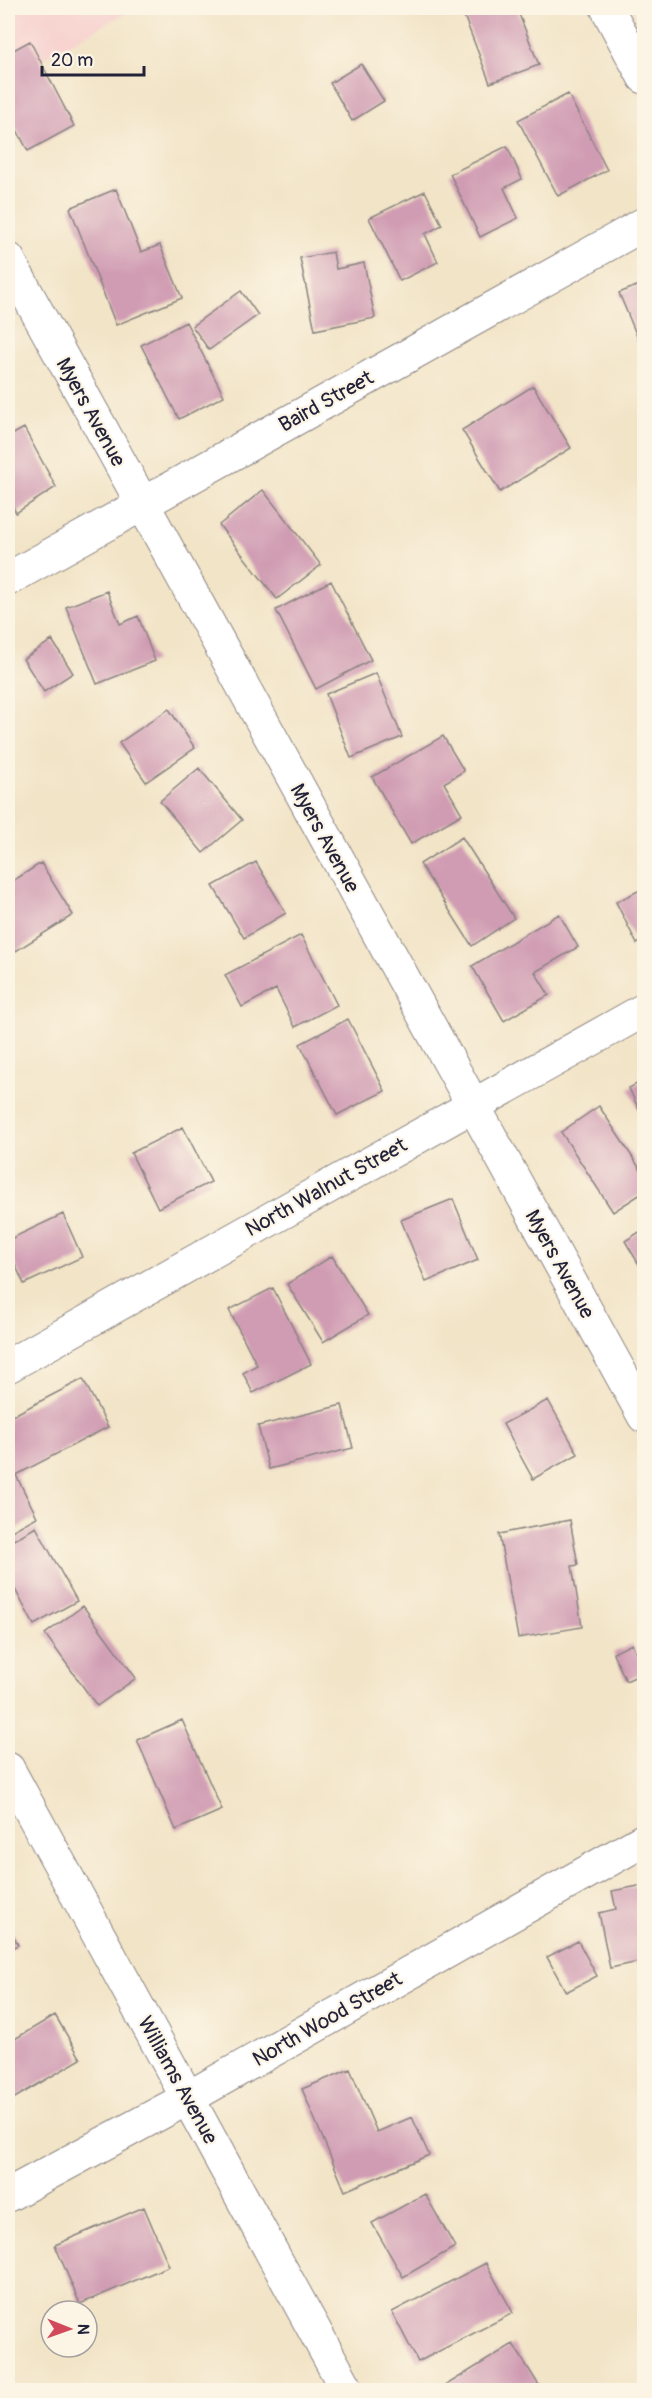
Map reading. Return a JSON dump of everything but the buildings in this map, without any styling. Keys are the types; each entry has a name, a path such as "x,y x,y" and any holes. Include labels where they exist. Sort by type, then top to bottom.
{"street":[{"path":"607,8 637,43 645,77"},
{"name":"Baird Street","path":"8,579 645,224"},
{"name":"Myers Avenue","path":"8,259 645,1416"},
{"name":"North Walnut Street","path":"8,1366 645,1010"},
{"name":"Williams Avenue","path":"8,1769 348,2391"},
{"name":"North Wood Street","path":"8,2195 188,2098 645,1839"}],"shaded area":[{"path":"8,8 135,8 8,77"}]}
